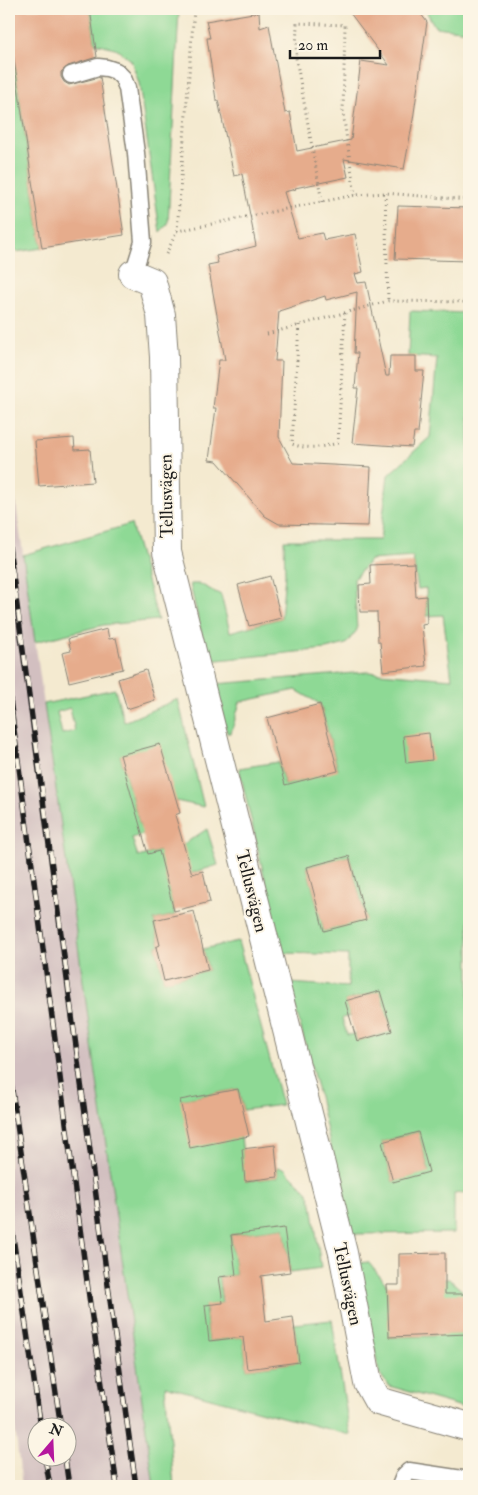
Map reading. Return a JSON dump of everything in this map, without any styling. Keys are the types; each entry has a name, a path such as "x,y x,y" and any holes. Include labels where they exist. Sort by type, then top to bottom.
{"street":[{"name":"Tellusvägen","path":"143,278 161,315 164,357 167,552 343,1253 368,1383 378,1400 469,1427"}],"lane":[{"path":"71,75 98,67 107,68 116,71 123,78 127,88 136,153 143,278"},
{"path":"400,1486 404,1476 409,1471 469,1480"}],"path":[{"path":"143,278 177,231 194,9"},
{"path":"322,202 296,58 297,23 345,25 343,113 355,195"},
{"path":"177,231 355,195 385,193 469,200"},
{"path":"385,193 388,302"},
{"path":"267,334 388,302 469,302"},
{"path":"299,325 292,444 302,448 320,448 338,443 345,312"}],"shaded area":[{"path":"9,453 154,1486 22,1486 9,1379"}],"green space":[{"path":"90,9 179,9 168,224 160,232 139,83 131,60 115,48 95,43"},
{"path":"425,9 469,9 469,31 435,27"},
{"path":"9,26 42,248 16,252 15,250 9,261"},
{"path":"410,311 469,313 469,1192 454,1194 454,1233 351,1234 317,1088 289,983 348,987 348,955 282,953 239,768 278,762 285,785 338,770 320,704 296,690 240,702 231,733 227,733 215,684 367,672 452,679 443,615 427,616 426,588 418,589 413,557 370,560 354,579 357,630 346,644 326,649 208,661 190,584 200,584 221,595 230,632 281,618 285,575 284,540 380,540 388,475 430,437 437,358 408,356","holes":["349,856 366,919 324,931 307,867","380,991 392,1031 357,1041 355,1034 347,1035 342,1018 350,1016 345,1001","418,1132 429,1171 393,1182 382,1142"]},
{"path":"131,524 158,620 104,625 35,642 23,555"},
{"path":"115,689 124,722 178,699 204,807 176,801 120,755 140,825 145,834 132,838 138,857 184,844 207,829 218,865 167,881 175,915 154,920 160,945 156,947 164,981 208,970 203,949 238,941 282,1105 243,1110 238,1089 181,1100 241,1137 246,1181 278,1177 277,1167 284,1168 307,1191 312,1204 321,1268 290,1272 284,1228 231,1235 236,1275 219,1277 222,1303 205,1306 209,1341 243,1337 247,1369 298,1362 294,1324 332,1320 350,1435 165,1386 174,1486 154,1486 44,704","holes":["70,708 75,731 62,734 57,712"]},
{"path":"368,1262 387,1285 390,1337 434,1336 432,1284 434,1280 449,1279 466,1294 467,1342 469,1343 469,1409 389,1386 379,1373 359,1263"}],"building":[{"path":"9,9 90,9 97,57 68,66 61,72 61,77 69,85 100,77 124,235 42,248 9,26"},
{"path":"347,9 417,9 427,22 404,169 344,159 348,177 284,192 298,238 322,233 324,240 355,234 363,272 355,274 358,283 366,282 386,376 389,376 390,356 416,356 416,371 424,371 418,433 414,433 412,447 352,443 358,388 355,388 358,353 354,353 357,292 326,300 325,296 279,311 275,361 282,361 279,437 293,463 371,467 368,526 279,524 265,516 217,461 209,460 216,408 213,408 219,360 225,360 208,265 218,263 216,256 256,246 242,174 234,176 218,100 216,100 207,38 210,38 206,21 259,12 260,28 269,25 285,113 290,112 297,151 351,140 361,61 389,65"},
{"path":"398,206 469,208 469,261 395,259"},
{"path":"74,438 75,450 90,449 93,482 39,486 35,441"},
{"path":"414,563 416,597 426,596 427,624 422,625 426,666 383,671 380,642 378,642 377,612 360,612 359,585 371,584 370,565"},
{"path":"270,576 281,618 249,626 238,585"},
{"path":"107,629 109,639 116,638 123,669 69,682 62,653 71,651 68,639"},
{"path":"146,670 155,700 127,709 118,679"},
{"path":"320,704 338,771 285,785 267,718"},
{"path":"429,733 432,760 406,763 403,736"},
{"path":"160,744 180,813 175,815 192,874 203,871 210,902 174,911 159,851 148,854 120,755"},
{"path":"349,856 366,920 324,931 307,867"},
{"path":"194,911 208,970 164,981 156,947 160,945 154,920"},
{"path":"380,991 392,1031 357,1041 345,1001"},
{"path":"238,1089 249,1136 190,1148 180,1100"},
{"path":"418,1132 429,1172 393,1182 382,1142"},
{"path":"275,1145 278,1177 245,1181 242,1149"},
{"path":"284,1228 290,1272 261,1276 266,1321 293,1317 299,1362 247,1369 243,1337 209,1341 205,1305 223,1303 219,1277 236,1275 231,1235"},
{"path":"445,1253 445,1294 469,1294 469,1334 389,1337 387,1285 399,1285 399,1254"}],"railway":[{"path":"9,546 136,1486"},
{"path":"9,692 90,1304 117,1486"},
{"path":"9,1069 60,1418"},
{"path":"9,1210 40,1418"},
{"path":"47,1468 50,1486"},
{"path":"66,1468 69,1486"}]}
